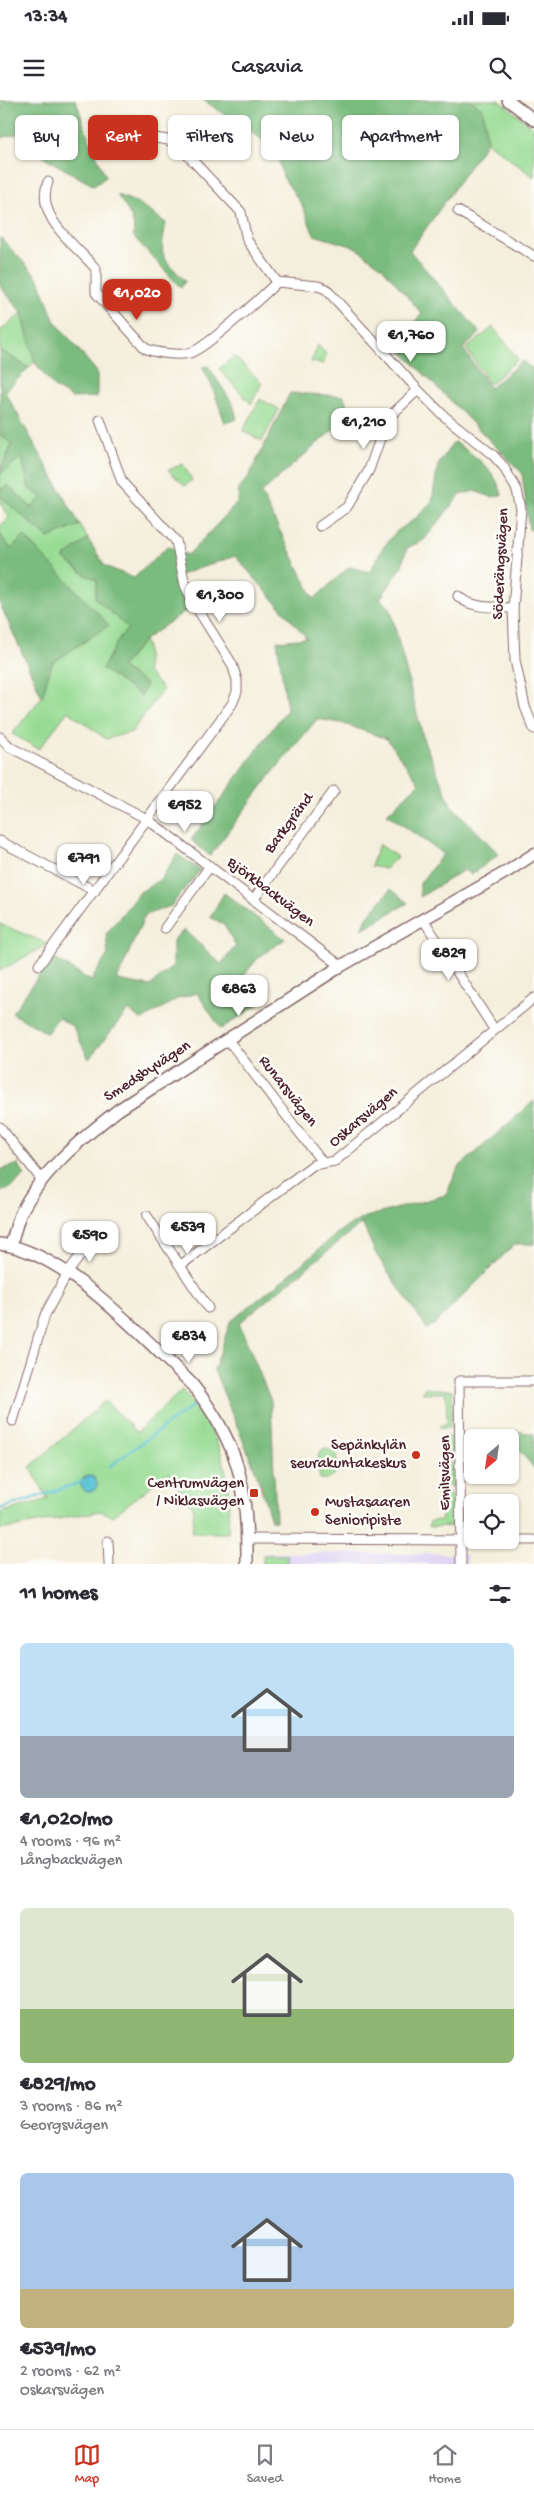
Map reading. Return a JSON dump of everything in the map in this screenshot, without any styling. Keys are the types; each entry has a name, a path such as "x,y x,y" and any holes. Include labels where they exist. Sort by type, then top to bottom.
{"main road":[{"path":"508,100 534,120"},
{"name":"Smedsbyvägen","path":"5,1244 20,1215 42,1180 87,1134 118,1110 155,1084 228,1040 341,966 534,854"},
{"path":"5,1244 40,1256 68,1272 86,1286 191,1383 218,1419 231,1443 239,1468 244,1495 247,1564"}],"street":[{"path":"48,182 44,199 48,215 96,270 96,292 145,348 150,351 190,353 212,338 277,282 247,240 241,212 178,145 168,140 158,138"},
{"path":"458,211 534,256"},
{"name":"Söderängsvägen","path":"277,282 318,286 326,289 444,416 493,455 503,466 517,490 521,509 521,523 513,608 515,660 525,707 534,729"},
{"path":"320,526 347,507 370,470 388,419 418,390"},
{"path":"39,966 232,704 238,680 232,664 193,602 185,585 176,540 122,482 100,420"},
{"path":"458,596 464,602 473,605 513,608"},
{"name":"Björkbackvägen","path":"0,737 10,747 147,819 341,966"},
{"name":"Barkgränd","path":"253,900 334,791"},
{"path":"0,840 95,891"},
{"path":"164,928 210,866"},
{"path":"423,920 494,1029"},
{"name":"Oskarsvägen","path":"181,1266 312,1165 335,1161 534,998"},
{"name":"Runarsvägen","path":"228,1040 323,1163"},
{"path":"0,1127 42,1180"},
{"path":"147,1216 208,1308"},
{"path":"13,1421 45,1315 68,1272 92,1240"},
{"name":"Emilsvägen","path":"461,1564 459,1381 534,1380"},
{"path":"247,1539 461,1540"},
{"path":"519,1540 534,1540"},
{"path":"108,1541 109,1564"}],"shaded area":[{"path":"265,1553 467,1554 467,1564 265,1564"}],"green space":[{"path":"0,100 76,100 88,136 88,160 98,160 106,177 94,186 48,160 78,160 78,115 15,115 15,134 0,138 0,107 3,108"},
{"path":"203,100 470,100 483,109 487,142 410,251 480,333 463,349 490,388 522,361 534,370 534,530 529,530 522,473 393,343 422,314 382,267 355,247 314,235 302,205 283,177 279,160 332,160 332,115 261,115 261,139 251,132 251,115 225,115"},
{"path":"470,100 499,100 534,128 534,177 487,142 483,109"},
{"path":"117,195 138,203 166,223 163,244 164,256 185,281 181,288 133,236 132,219"},
{"path":"0,237 39,279 54,320 97,372 97,397 72,398 54,387 35,363 22,313 0,286"},
{"path":"22,313 35,361 29,368 0,350 0,331"},
{"path":"493,327 518,359 490,384 466,349"},
{"path":"318,345 326,354 324,364 311,362"},
{"path":"0,350 29,368 5,392 80,525 48,538 0,496 0,490 8,485 31,507 43,497 29,489 22,457 0,474 12,444 0,434"},
{"path":"234,356 262,383 251,404 219,369"},
{"path":"208,366 233,404 237,419 225,423 212,386 202,367"},
{"path":"290,393 344,396 350,415 261,493 314,599 349,567 370,572 382,549 396,532 416,518 432,501 438,465 455,442 484,464 495,478 502,495 492,497 474,491 460,495 424,540 407,548 401,568 380,599 390,608 424,741 451,805 499,854 471,875 464,870 420,897 420,883 443,854 387,814 419,783 387,739 341,723 317,719 266,781 210,856 191,840 287,709 277,641 307,638 235,556 177,576 190,608 144,640 121,667 146,684 141,696 102,669 120,637 128,628 95,598 97,580 86,575 63,558 88,539 105,566 134,578 168,546 188,555 238,502 239,488 248,478"},
{"path":"260,399 279,409 262,441 243,431"},
{"path":"0,434 12,444 0,470"},
{"path":"22,456 29,489 44,497 31,508 8,485 0,490 0,474"},
{"path":"183,464 192,480 185,486 168,470"},
{"path":"0,496 48,538 80,525 88,539 63,558 86,575 97,580 95,598 129,628 120,637 103,669 146,684 121,668 144,640 147,648 147,672 163,689 132,732 106,739 68,711 39,749 12,734 41,698 52,663 109,625 24,537 11,549 0,534 0,526 9,517 0,503"},
{"path":"0,534 11,549 24,536 109,625 52,663 42,697 0,604"},
{"path":"379,844 397,857 385,869 371,866"},
{"path":"177,854 200,870 171,906 145,915 117,980 150,986 173,966 173,940 184,930 221,964 236,946 224,925 210,917 224,893 285,939 258,958 242,978 260,1003 221,1029 197,993 177,999 142,1020 128,1010 89,1059 73,1027 58,1017 47,1033 12,1013 52,957 91,981 108,954 106,934 140,892 161,879"},
{"path":"391,889 408,903 362,929 367,917"},
{"path":"0,924 48,944 0,971"},
{"path":"534,1101 534,1244 515,1244 435,1324 427,1329 376,1254 362,1223 239,1323 271,1401 276,1521 271,1520 256,1472 214,1370 230,1322 341,1230 366,1217 446,1195 458,1168"},
{"path":"18,1164 25,1176 9,1189 0,1192 0,1170"},
{"path":"424,1388 452,1390 451,1428 440,1428 440,1425 447,1425 446,1393 422,1393"},
{"path":"182,1390 207,1424 222,1456 228,1491 228,1533 192,1533 194,1509 168,1473 113,1516 100,1511 0,1530 0,1513 48,1499 30,1467 105,1401 137,1432"},
{"path":"519,1432 534,1434 534,1468 519,1450"},
{"path":"445,1436 452,1437 453,1488 438,1480 439,1467 446,1466 445,1444 438,1443"},
{"path":"326,1449 335,1452 336,1472 331,1478 320,1479 317,1461 320,1451"},
{"path":"436,1487 452,1496 452,1526 429,1527 430,1521 442,1520 442,1497 435,1493"},
{"path":"263,1555 287,1555 287,1564 263,1564"}],"water":[{"path":"89,1476 97,1484 89,1492 81,1484"}],"waterway":[{"path":"110,1466 194,1405"},
{"path":"0,1509 82,1482"}],"place":[{"name":"Sepänkylän seurakuntakeskus","path":"416,1455"},
{"name":"Centrumvägen / Niklasvägen","path":"254,1493"},
{"name":"Mustasaaren Senioripiste","path":"315,1512"}]}
